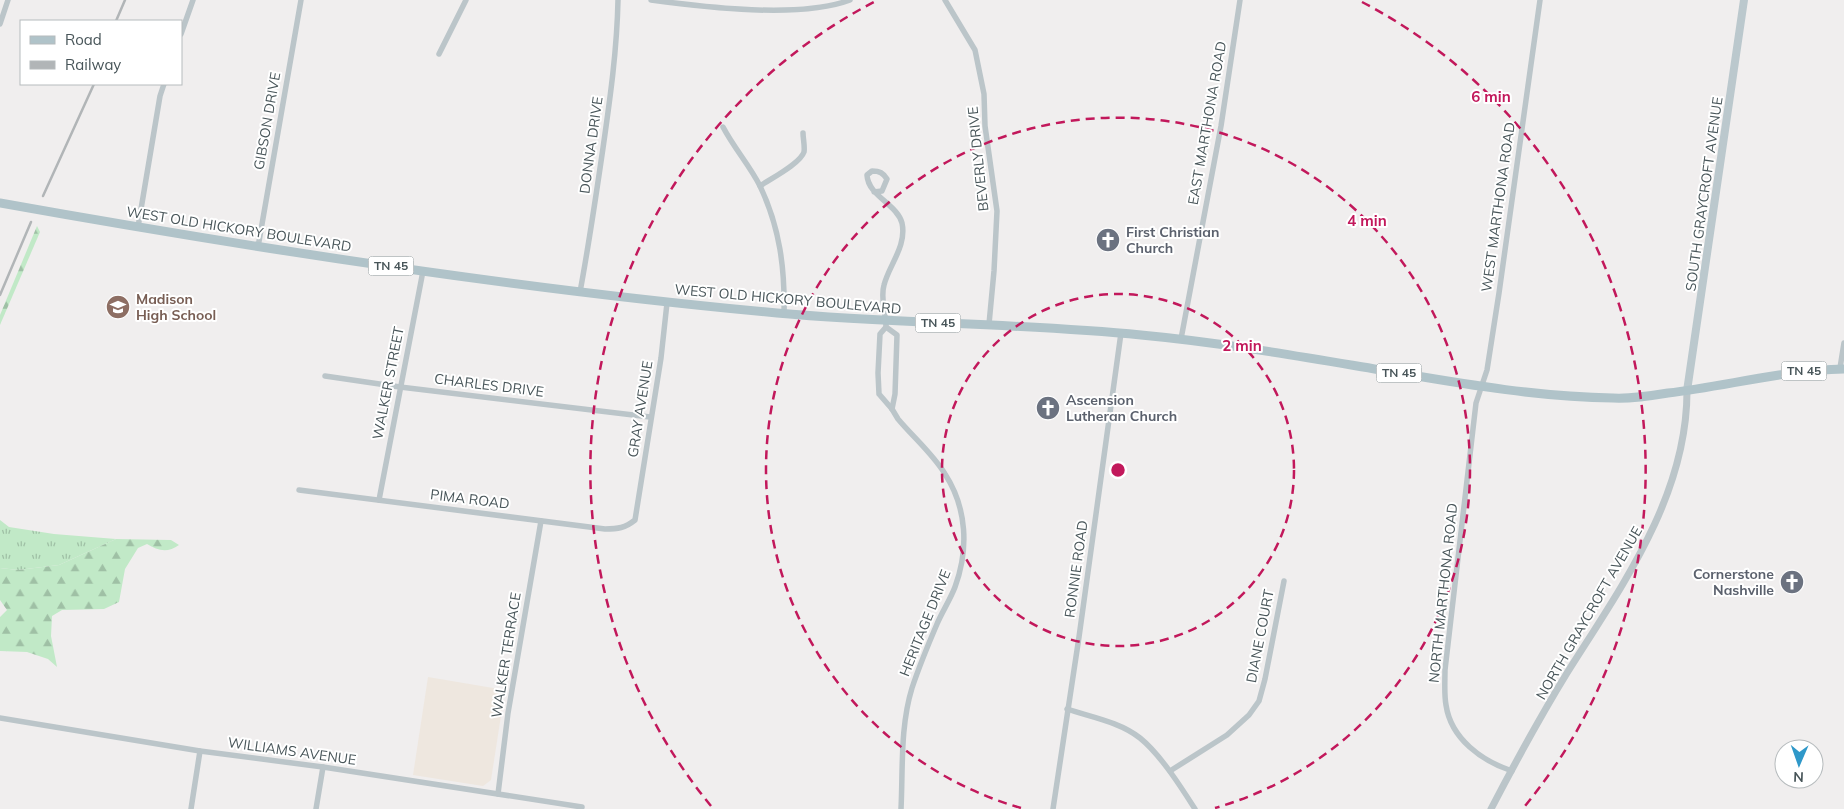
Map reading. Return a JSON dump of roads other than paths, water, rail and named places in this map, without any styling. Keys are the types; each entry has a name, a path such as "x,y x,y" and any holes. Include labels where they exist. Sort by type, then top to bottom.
{"main road":[{"name":"SOUTH GRAYCROFT AVENUE","path":"1687,391 1744,0"},
{"name":"WEST OLD HICKORY BOULEVARD","path":"0,203 258,247 667,303 886,324 989,324 1181,339 1481,387 1556,396 1618,399 1687,391 1784,373 1842,369"}],"street":[{"path":"0,24 8,0"},
{"path":"182,31 193,0"},
{"name":"GIBSON DRIVE","path":"258,247 301,0"},
{"path":"439,54 466,0"},
{"name":"DONNA DRIVE","path":"580,292 612,90 618,0"},
{"path":"651,0 704,6 773,9 832,5 850,0"},
{"name":"BEVERLY DRIVE","path":"945,0 975,50 984,94 985,126 997,211 989,324"},
{"name":"EAST MARTHONA ROAD","path":"1181,339 1221,126 1240,0"},
{"name":"WEST MARTHONA ROAD","path":"1481,387 1487,370 1499,293 1540,0"},
{"path":"138,227 160,96 164,85"},
{"path":"723,127 731,143 760,186 780,240 785,281 784,314"},
{"path":"760,186 791,166 800,157 804,152 803,133"},
{"name":"HERITAGE DRIVE","path":"874,192 885,200 902,221 903,235 884,286 882,298 886,324 897,335 895,394 892,409"},
{"name":"WALKER STREET","path":"379,500 423,271"},
{"name":"GRAY AVENUE","path":"635,520 650,417 661,358 667,303"},
{"name":"HERITAGE DRIVE","path":"886,324 880,334 879,394 898,419 937,462 950,481 962,516 964,531 963,556 959,573 936,625 909,699 903,748 901,809"},
{"name":"RONNIE ROAD","path":"1053,809 1067,709 1080,637 1121,333"},
{"path":"1842,369 1844,343"},
{"name":"CHARLES DRIVE","path":"325,376 400,387 650,417"},
{"name":"NORTH MARTHONA ROAD","path":"1481,387 1476,402 1445,670 1446,707 1451,720 1466,743 1478,755 1495,765 1512,771"},
{"name":"NORTH GRAYCROFT AVENUE","path":"1491,809 1565,677 1629,574 1656,521 1673,476 1682,444 1687,413 1687,391"},
{"name":"PIMA ROAD","path":"299,490 617,529 627,527 635,520"},
{"name":"WALKER TERRACE","path":"498,794 507,720 541,521"},
{"name":"DIANE COURT","path":"1170,771 1227,735 1249,715 1259,701 1284,582"},
{"path":"1067,709 1120,727 1140,738 1170,771 1195,809"},
{"name":"WILLIAMS AVENUE","path":"0,718 200,751 322,767 582,807"},
{"path":"191,809 200,751"},
{"path":"316,809 322,767"}],"railway":[{"path":"116,20 125,0"},
{"path":"43,196 94,85"},
{"path":"0,295 31,222"}],"place":[{"name":"First Christian Church","path":"1108,240"},
{"name":"Madison High School","path":"118,307"},
{"name":"Ascension Lutheran Church","path":"1048,408"},
{"name":"Cornerstone Nashville","path":"1792,582"}]}
